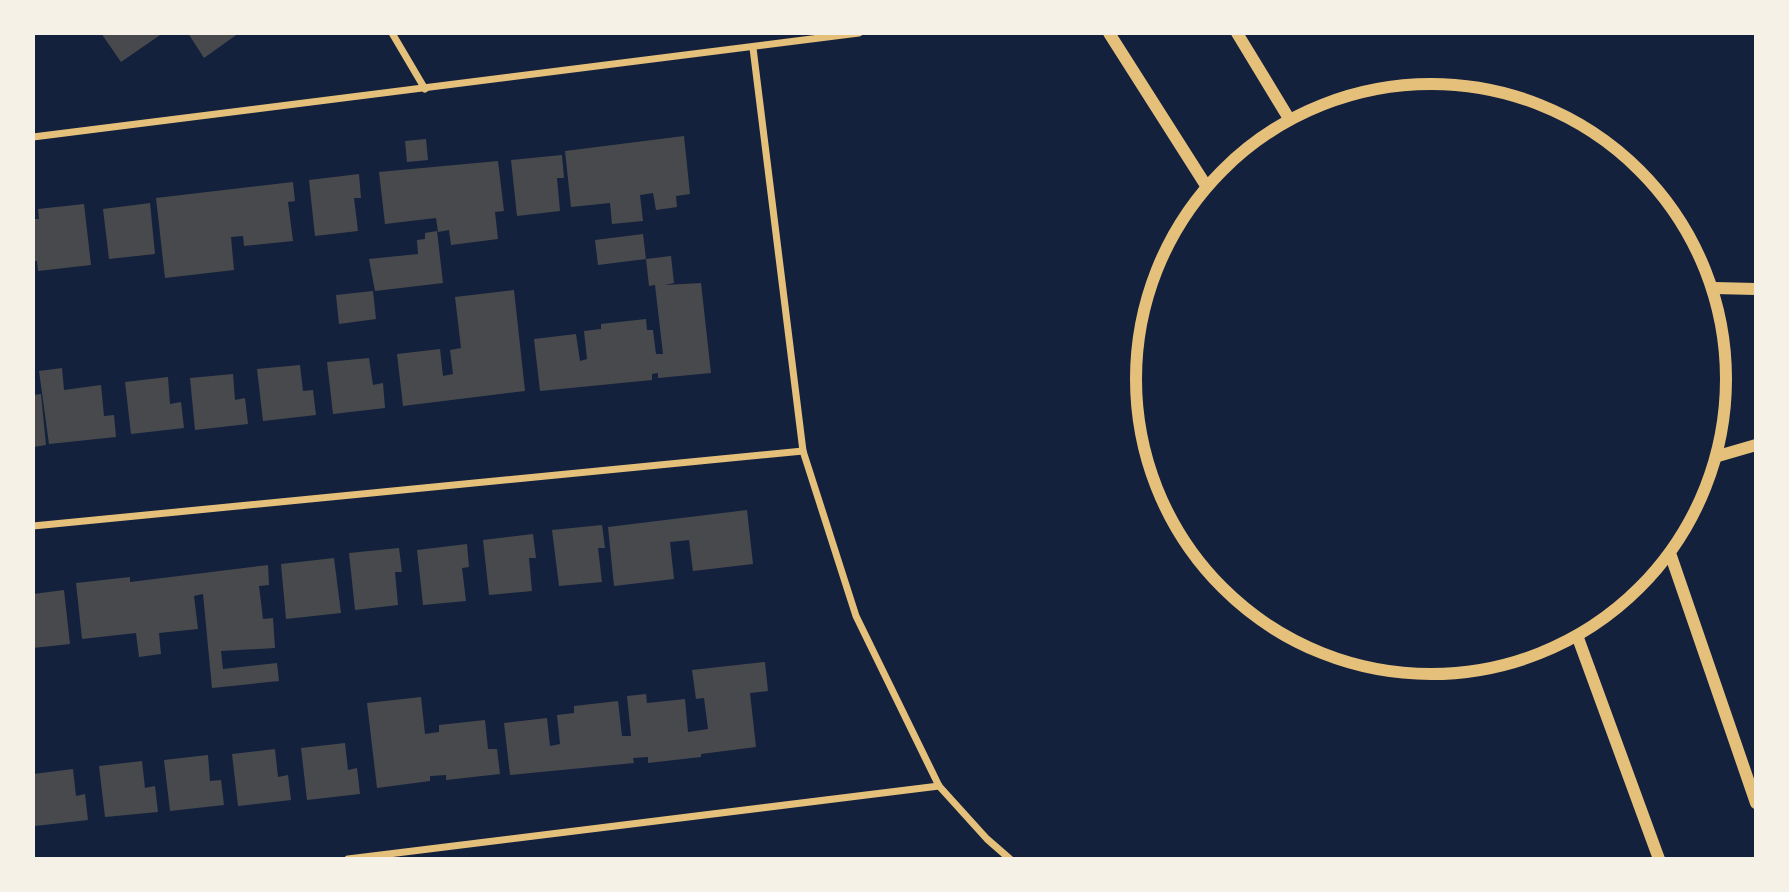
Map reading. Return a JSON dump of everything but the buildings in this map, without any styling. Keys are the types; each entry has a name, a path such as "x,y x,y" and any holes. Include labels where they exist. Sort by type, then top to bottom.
{"street":[{"path":"392,33 425,89"},
{"path":"34,136 859,33"},
{"path":"1109,33 1205,184"},
{"path":"1237,33 1288,117"},
{"path":"753,48 803,451 856,616 939,786 1010,859"},
{"path":"1387,85 1491,88 1587,126 1665,197 1714,288 1726,344 1728,400 1718,456 1671,556 1629,602 1578,638 1492,670 1400,675 1311,651 1234,601 1175,529 1141,443 1134,351 1156,262 1205,184 1244,147 1288,117 1387,85"},
{"path":"1714,288 1756,289"},
{"path":"1718,456 1756,446"},
{"path":"33,526 803,451"},
{"path":"1671,556 1756,803"},
{"path":"1578,638 1659,859"},
{"path":"348,859 939,786"}]}
